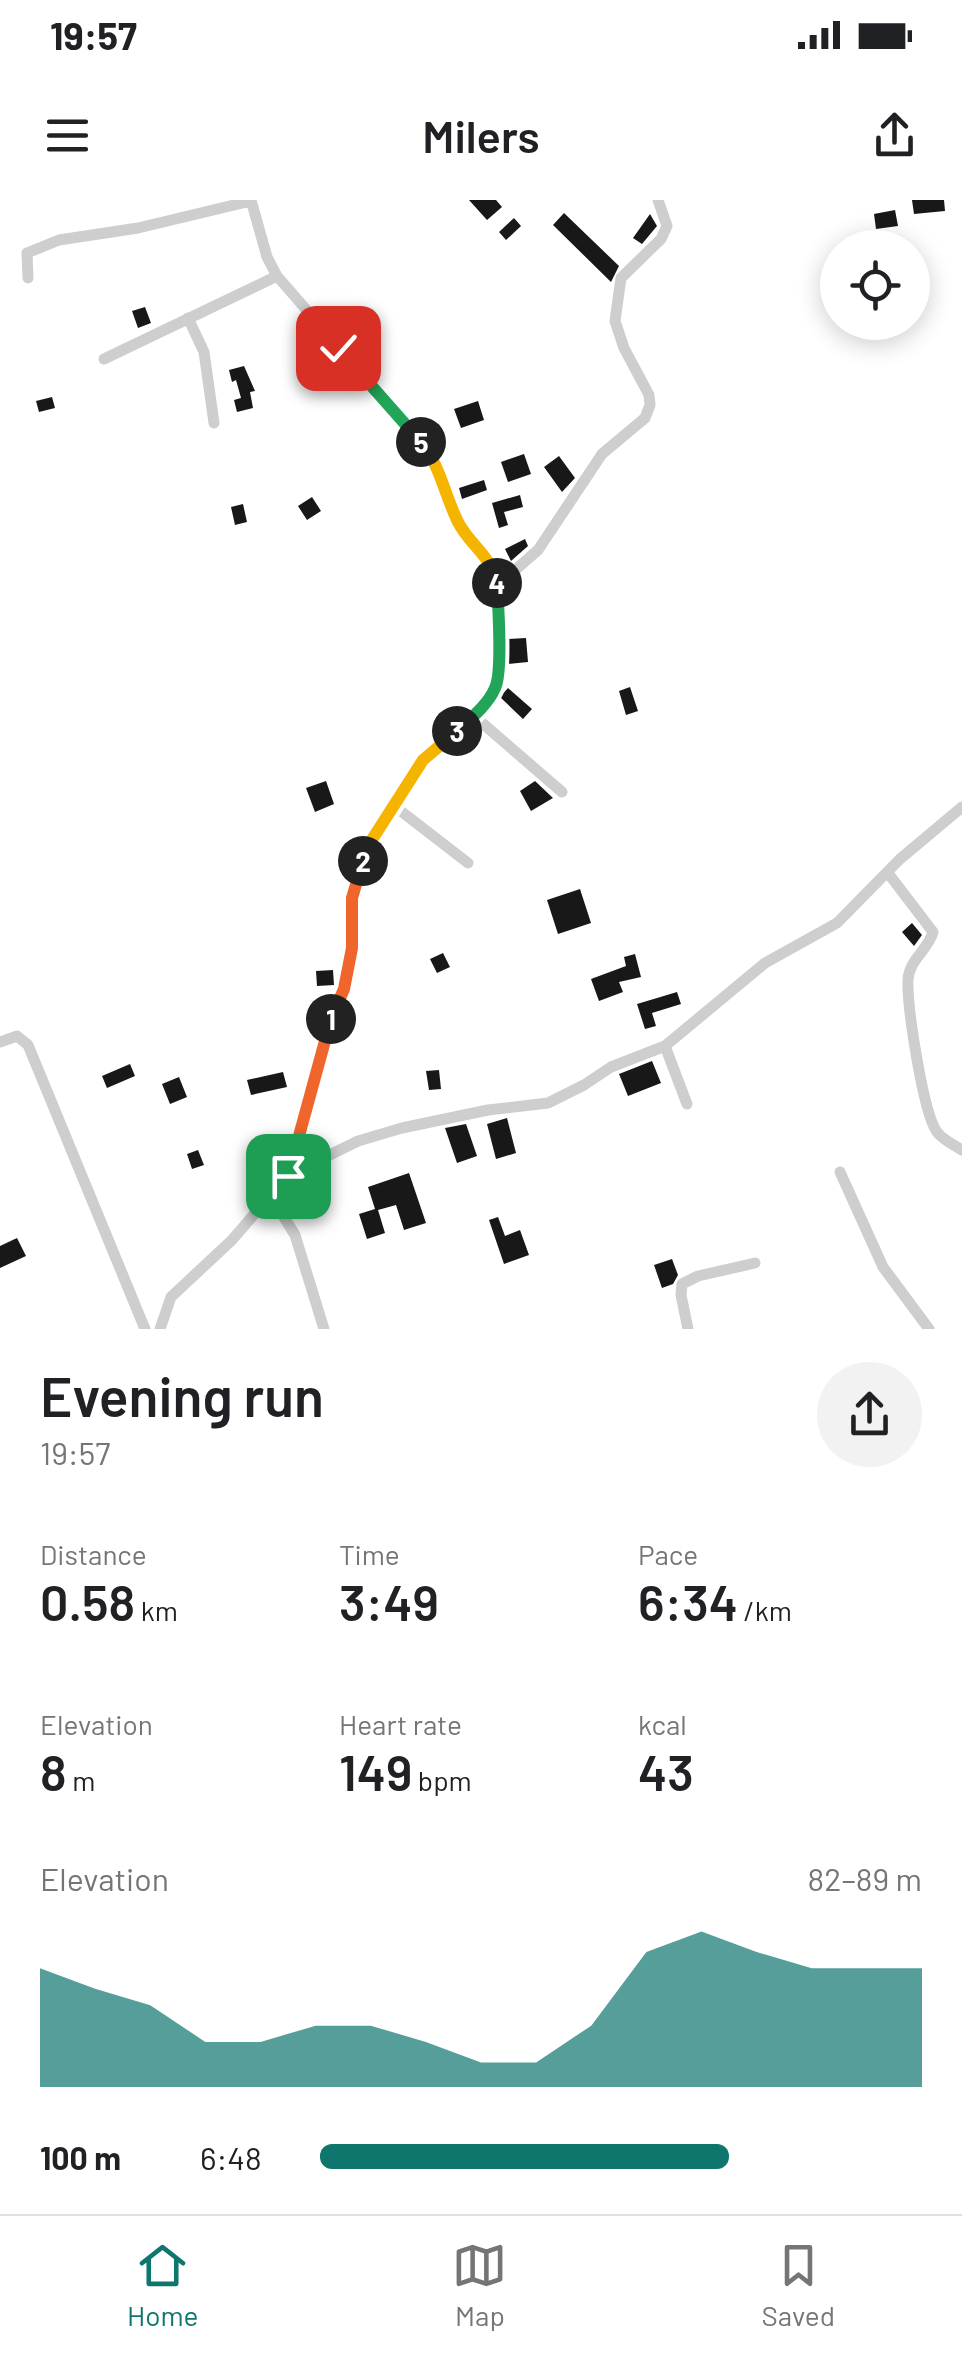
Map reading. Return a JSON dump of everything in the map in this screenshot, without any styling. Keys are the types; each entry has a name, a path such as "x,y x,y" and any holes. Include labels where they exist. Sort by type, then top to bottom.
{"street":[{"path":"28,278 27,253 59,240 138,228 251,200 276,276 425,446 460,526 490,561 498,585 496,687 474,716 423,760 366,849 352,898 352,948 344,989 324,1037 288,1176"},
{"path":"498,585 538,550 602,454 645,418 650,405 648,394 624,348 616,321 621,278 661,239 667,226 658,200"},
{"path":"104,359 276,276"},
{"path":"188,318 204,352 214,422"},
{"path":"474,716 562,792"},
{"path":"393,805 468,863"},
{"path":"160,1329 172,1297 232,1240 288,1176 358,1142 402,1128 548,1102 584,1085 611,1066 665,1046 766,963 837,923 962,808"},
{"path":"888,873 933,932 908,979 914,1044 930,1120 939,1136 962,1150"},
{"path":"0,1042 17,1036 28,1044 145,1329"},
{"path":"665,1046 687,1104"},
{"path":"840,1172 883,1267 929,1329"},
{"path":"271,1196 295,1235 324,1329"},
{"path":"688,1329 682,1284 698,1276 756,1262"}],"building":[{"path":"469,200 496,200 502,207 487,220"},
{"path":"912,200 944,200 945,211 914,214"},
{"path":"895,210 898,226 876,229 874,214"},
{"path":"564,213 619,266 611,282 553,225"},
{"path":"650,214 657,226 642,244 633,238"},
{"path":"514,218 521,226 506,240 499,232"},
{"path":"145,307 151,323 138,328 132,311"},
{"path":"244,366 255,391 250,392 253,408 237,412 234,400 241,398 229,370"},
{"path":"52,397 55,408 39,412 36,401"},
{"path":"478,401 484,420 461,428 454,409"},
{"path":"524,454 531,474 508,482 501,462"},
{"path":"559,456 575,478 562,492 544,467"},
{"path":"484,480 487,490 462,499 459,488"},
{"path":"520,495 523,507 504,512 508,525 499,528 492,503"},
{"path":"312,497 321,511 307,520 298,506"},
{"path":"243,504 247,522 235,525 231,507"},
{"path":"525,539 528,546 511,561 505,549"},
{"path":"526,638 528,662 508,664 508,639"},
{"path":"630,687 638,711 626,715 619,691"},
{"path":"508,688 532,709 523,719 500,697"},
{"path":"326,781 334,804 315,812 306,788"},
{"path":"535,781 553,798 531,811 520,791"},
{"path":"580,889 591,923 558,934 547,900"},
{"path":"912,923 922,935 914,946 902,932"},
{"path":"443,953 450,967 437,973 430,959"},
{"path":"635,954 641,977 619,982 623,992 599,1001 591,979 626,966 624,957"},
{"path":"333,970 334,985 317,986 316,971"},
{"path":"677,992 681,1004 652,1013 656,1026 645,1029 637,1004"},
{"path":"652,1061 661,1083 628,1096 619,1074"},
{"path":"130,1064 135,1076 107,1088 102,1076"},
{"path":"439,1070 441,1089 429,1090 426,1071"},
{"path":"283,1072 287,1087 251,1095 247,1080"},
{"path":"179,1077 187,1097 170,1104 162,1084"},
{"path":"507,1118 516,1153 496,1159 487,1124"},
{"path":"466,1124 477,1156 457,1163 445,1128"},
{"path":"198,1150 204,1165 192,1169 187,1154"},
{"path":"409,1173 426,1223 404,1230 396,1205 378,1210 385,1233 367,1239 359,1214 375,1209 368,1187"},
{"path":"498,1217 505,1236 520,1230 529,1255 504,1264 489,1220"},
{"path":"17,1238 26,1256 0,1268 0,1246"},
{"path":"672,1259 678,1275 673,1284 662,1288 654,1265"}],"route":[{"path":"288,1176 324,1037 344,989 352,948 352,898 366,849 423,760 474,716 496,687 499,665 498,585 490,561 460,526 425,446 338,348"}]}
